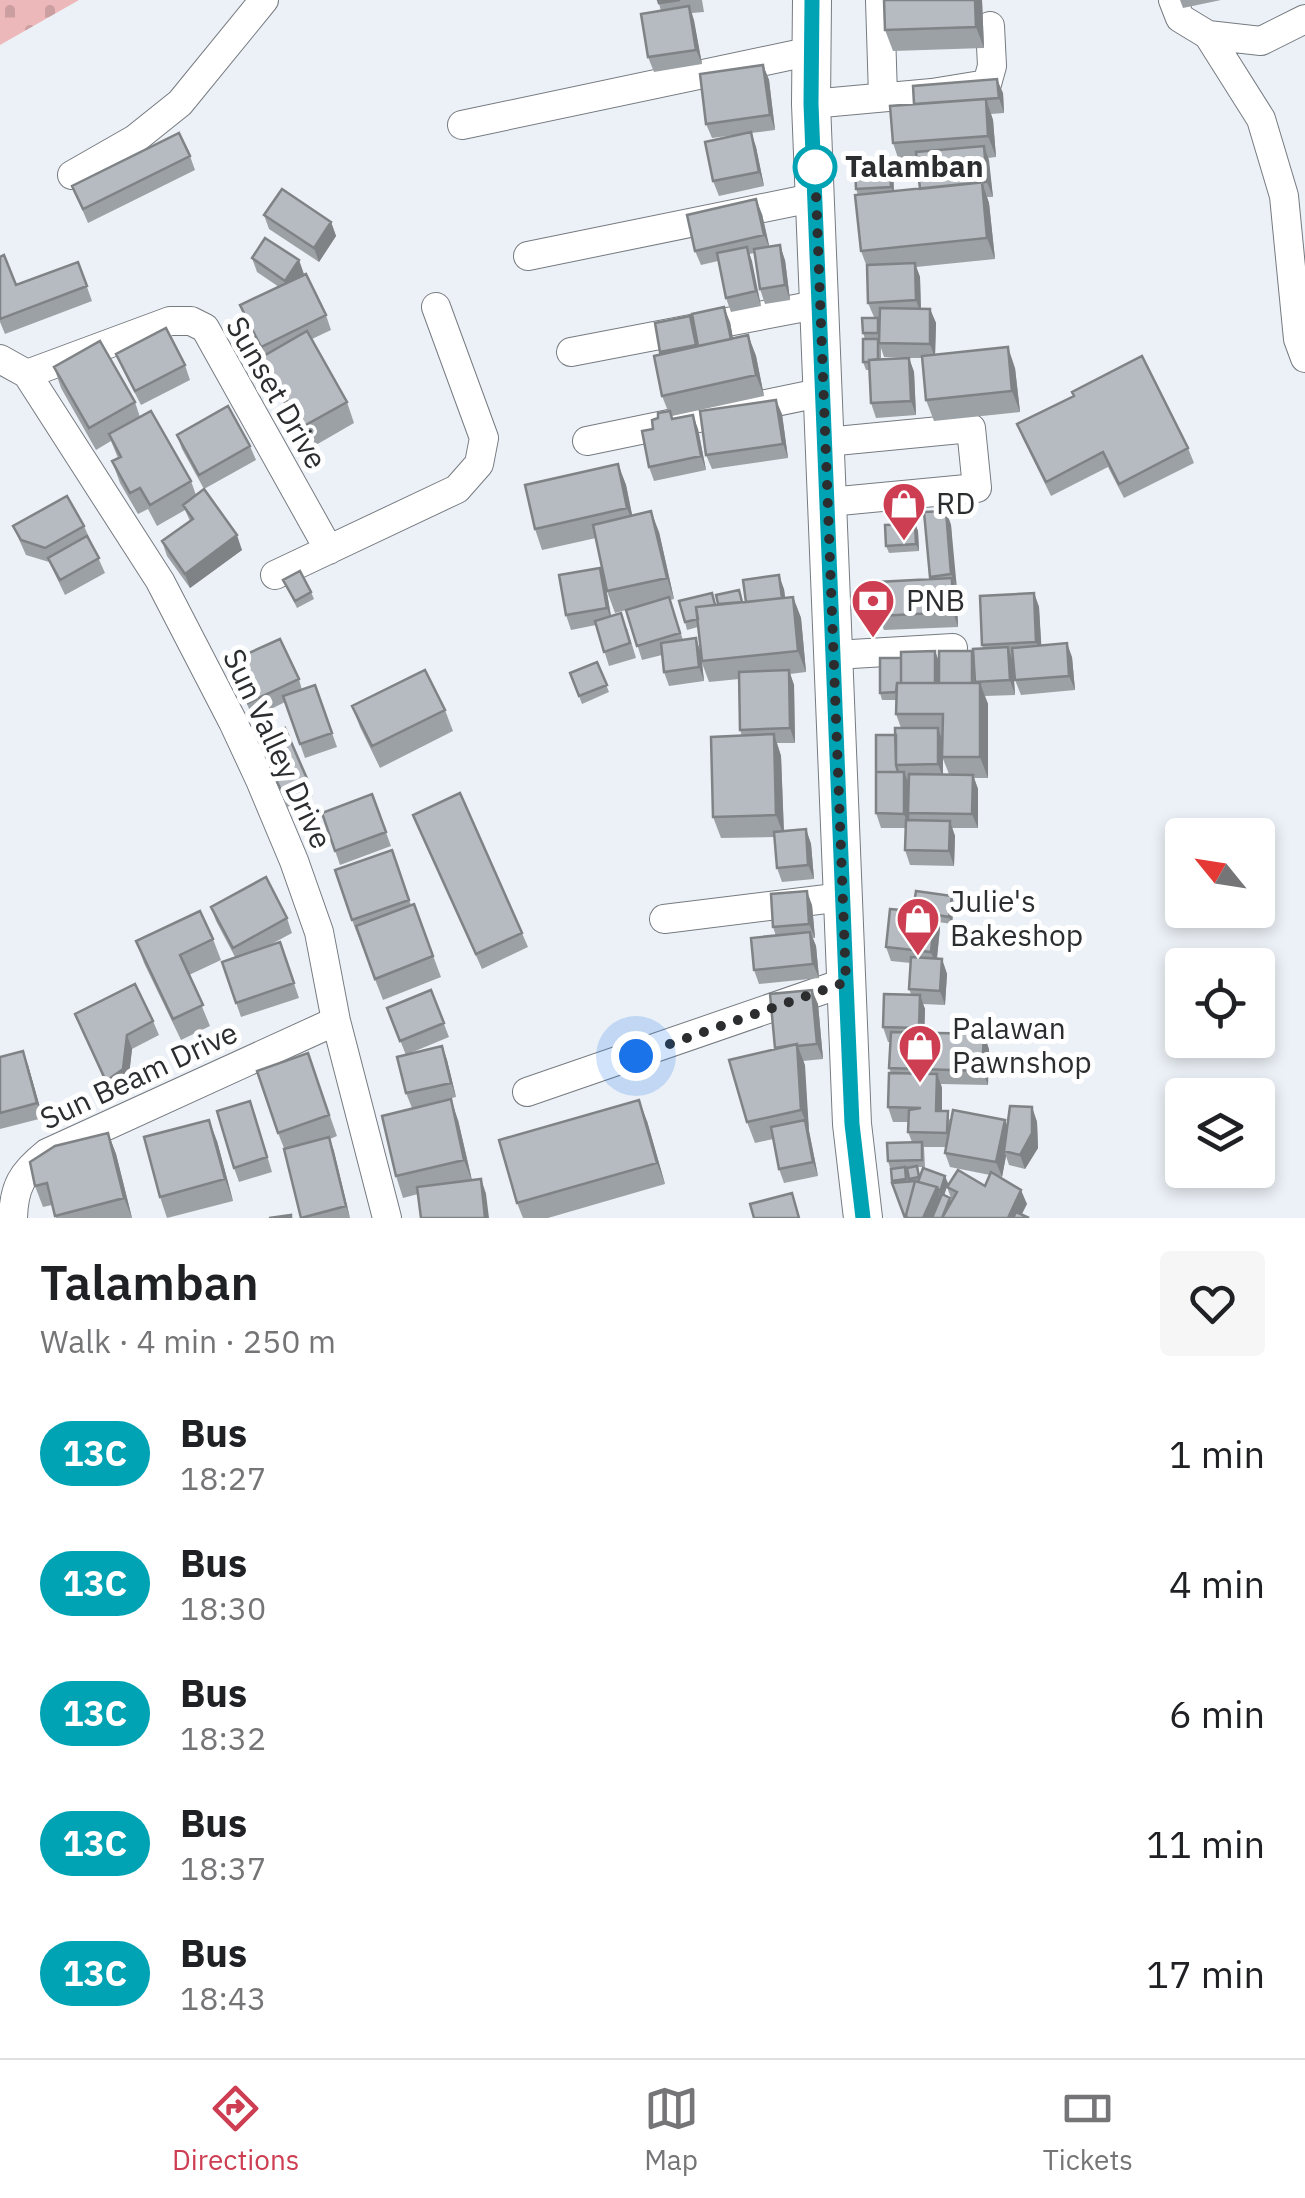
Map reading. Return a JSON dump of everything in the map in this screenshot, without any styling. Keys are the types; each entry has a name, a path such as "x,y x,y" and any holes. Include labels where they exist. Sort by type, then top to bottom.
{"main road":[{"path":"812,0 811,104 852,1124 864,1218"}],"street":[{"path":"72,175 135,139 180,103 264,0"},
{"path":"880,0 883,96"},
{"path":"1174,0 1180,18 1208,35 1260,41 1305,20"},
{"path":"811,104 988,84 992,66 990,26"},
{"path":"1208,35 1261,119 1294,195 1298,339 1305,358"},
{"path":"462,125 812,51"},
{"path":"528,256 817,197"},
{"path":"572,352 821,304"},
{"path":"275,575 456,489 479,464 484,438 436,307"},
{"name":"Sunset Drive","path":"27,374 170,322 191,321 206,328 329,550"},
{"name":"Sun Valley Drive","path":"0,359 27,374 160,581 234,722 294,861 319,932 336,1021 387,1218"},
{"path":"587,441 824,392"},
{"path":"826,442 972,428 977,488 829,502"},
{"path":"835,655 952,648"},
{"path":"664,919 843,897"},
{"path":"527,1092 846,982"},
{"name":"Sun Beam Drive","path":"8,1216 26,1169 47,1152 336,1021"}],"green space":[{"path":"0,0 79,0 0,45"}],"building":[{"path":"884,0 975,0 976,27 885,30"},
{"path":"689,6 696,50 648,57 641,14"},
{"path":"763,65 770,115 706,124 700,74"},
{"path":"997,79 999,98 914,104 913,86"},
{"path":"986,99 988,136 893,143 890,106"},
{"path":"751,132 759,172 713,181 705,142"},
{"path":"179,133 190,156 83,209 72,186"},
{"path":"984,146 987,182 920,189 916,152"},
{"path":"890,163 891,187 856,189 855,165"},
{"path":"982,182 987,238 861,251 855,195"},
{"path":"282,189 331,222 314,248 264,215"},
{"path":"756,199 764,235 695,251 687,215"},
{"path":"265,238 299,260 285,281 252,258"},
{"path":"780,245 785,285 760,289 754,249"},
{"path":"747,247 756,291 726,298 717,253"},
{"path":"4,255 16,285 78,262 87,286 0,319 0,257"},
{"path":"915,263 916,300 868,303 867,265"},
{"path":"306,274 326,315 261,347 240,305"},
{"path":"724,307 731,339 698,346 692,314"},
{"path":"880,308 930,309 930,344 879,343"},
{"path":"690,316 696,345 660,352 655,323"},
{"path":"862,318 878,318 878,333 863,333"},
{"path":"166,328 185,365 135,391 116,354"},
{"path":"307,331 347,402 302,427 262,357"},
{"path":"748,335 756,375 662,396 654,356"},
{"path":"863,339 878,339 878,359 863,362"},
{"path":"100,341 135,402 89,428 54,367"},
{"path":"1008,347 1012,391 926,400 922,356"},
{"path":"1142,356 1188,448 1119,484 1103,452 1046,482 1017,424"},
{"path":"909,358 911,401 871,403 869,360"},
{"path":"776,400 783,444 706,455 700,411"},
{"path":"228,406 250,446 199,475 177,435"},
{"path":"151,411 191,481 150,505 140,488 130,493 112,461 121,457 109,434"},
{"path":"670,411 672,419 693,415 701,456 649,467 642,431 653,429 652,420 658,418 658,413"},
{"path":"618,464 627,508 535,529 525,485"},
{"path":"204,489 237,535 185,574 162,541 193,519 183,505"},
{"path":"67,496 84,526 45,548 21,540 13,526"},
{"path":"651,511 667,578 607,591 593,525"},
{"path":"946,511 951,574 930,577 924,512"},
{"path":"915,524 916,544 886,546 885,525"},
{"path":"87,536 99,558 60,580 48,558"},
{"path":"600,568 607,608 566,615 559,575"},
{"path":"300,571 311,592 295,601 283,580"},
{"path":"779,575 782,598 746,602 743,580"},
{"path":"952,578 953,612 879,616 877,582"},
{"path":"739,590 742,602 718,604 716,595"},
{"path":"712,593 715,605 696,607 698,619 685,622 679,601"},
{"path":"1034,593 1036,642 982,645 980,596"},
{"path":"669,597 680,633 637,646 626,610"},
{"path":"793,597 798,651 702,661 696,607"},
{"path":"621,613 630,643 604,652 595,621"},
{"path":"696,638 699,667 664,672 661,643"},
{"path":"280,639 299,679 248,703 229,662"},
{"path":"1067,643 1069,676 1015,680 1012,648"},
{"path":"1008,647 1010,680 975,682 973,649"},
{"path":"935,651 935,683 901,683 901,652"},
{"path":"939,651 972,651 972,683 939,683"},
{"path":"880,658 901,658 901,683 897,683 896,692 880,693"},
{"path":"597,662 607,685 579,696 570,673"},
{"path":"425,670 445,710 372,746 352,706"},
{"path":"789,670 790,728 740,730 739,672"},
{"path":"897,683 980,683 980,757 942,757 943,714 896,714"},
{"path":"315,685 332,733 300,744 283,696"},
{"path":"285,728 308,781 282,793 259,740"},
{"path":"895,728 938,728 938,764 896,765"},
{"path":"774,734 776,815 713,817 711,737"},
{"path":"876,735 896,735 898,772 876,772"},
{"path":"876,772 904,772 904,814 876,813"},
{"path":"909,774 973,775 972,814 908,813"},
{"path":"460,793 522,933 476,954 413,815"},
{"path":"372,794 386,832 335,851 322,813"},
{"path":"906,820 950,821 949,851 905,850"},
{"path":"806,829 808,865 777,868 774,832"},
{"path":"392,850 409,900 352,920 335,870"},
{"path":"266,877 287,918 233,948 211,907"},
{"path":"807,891 809,924 773,927 771,894"},
{"path":"916,891 952,896 949,917 913,911"},
{"path":"414,904 433,956 375,979 356,926"},
{"path":"890,909 935,913 931,952 886,947"},
{"path":"200,911 213,939 180,955 203,1005 173,1019 136,941"},
{"path":"810,932 813,964 754,970 751,938"},
{"path":"280,942 294,983 236,1003 222,962"},
{"path":"911,957 942,959 940,991 909,989"},
{"path":"135,984 153,1021 127,1035 123,1069 106,1081 75,1014"},
{"path":"431,990 444,1023 400,1041 387,1008"},
{"path":"812,990 817,1044 775,1048 770,994"},
{"path":"884,994 920,995 919,1028 883,1027"},
{"path":"891,1032 984,1034 982,1071 889,1068"},
{"path":"797,1044 801,1110 747,1122 729,1060"},
{"path":"442,1046 451,1083 406,1093 397,1057"},
{"path":"23,1051 37,1103 0,1113 0,1057"},
{"path":"308,1053 329,1115 278,1133 257,1071"},
{"path":"889,1073 937,1074 936,1111 948,1111 947,1133 908,1132 909,1110 921,1108 888,1107"},
{"path":"451,1099 464,1160 396,1176 382,1116"},
{"path":"639,1100 657,1163 517,1203 499,1140"},
{"path":"250,1101 267,1157 234,1168 217,1111"},
{"path":"1010,1106 1032,1107 1032,1133 1020,1155 1004,1151"},
{"path":"953,1110 1005,1120 996,1162 945,1153"},
{"path":"209,1120 225,1179 160,1197 144,1137"},
{"path":"805,1120 813,1162 779,1169 771,1127"},
{"path":"108,1133 124,1198 55,1216 47,1183 35,1186 30,1162 55,1146"},
{"path":"329,1137 346,1206 301,1218 284,1149"},
{"path":"922,1142 922,1160 888,1161 887,1143"},
{"path":"917,1166 919,1177 909,1179 907,1168"},
{"path":"905,1167 906,1179 892,1181 891,1169"},
{"path":"923,1168 945,1176 940,1192 937,1187 918,1182"},
{"path":"958,1170 985,1186 991,1172 1021,1190 1008,1218 942,1218 957,1192 947,1187"},
{"path":"481,1179 485,1218 421,1218 417,1187"},
{"path":"915,1181 937,1187 923,1218 907,1218 906,1215"},
{"path":"915,1181 906,1218 905,1218 892,1183"},
{"path":"792,1193 799,1218 754,1218 750,1204"},
{"path":"942,1194 950,1198 942,1218 932,1218"}],"bus line":[{"name":"13C","path":"812,0 811,104 846,982 852,1124 863,1218"}],"place":[{"name":"Talamban","path":"815,167"},
{"name":"RD","path":"904,542"},
{"name":"PNB","path":"873,639"},
{"name":"Julie's Bakeshop","path":"918,957"},
{"name":"Palawan Pawnshop","path":"920,1084"}],"route":[{"path":"636,1056 846,982 815,167"}]}
